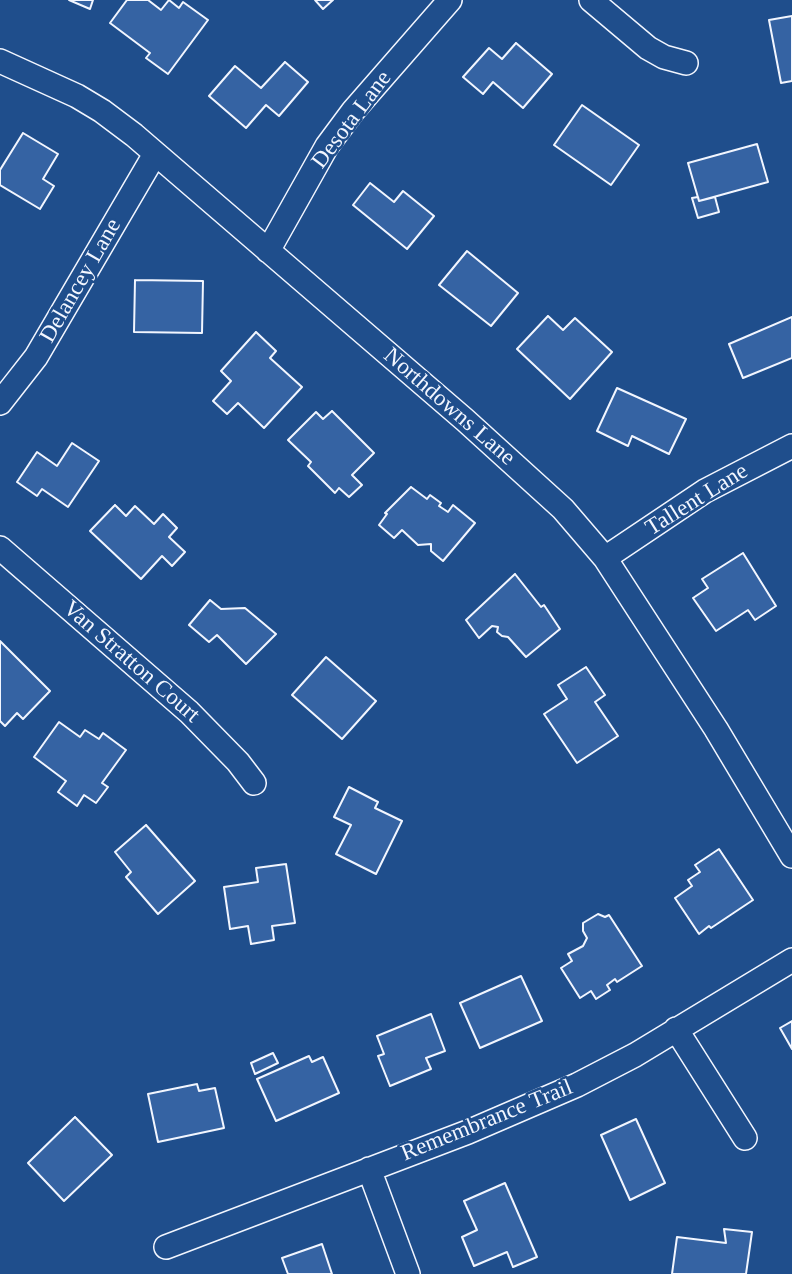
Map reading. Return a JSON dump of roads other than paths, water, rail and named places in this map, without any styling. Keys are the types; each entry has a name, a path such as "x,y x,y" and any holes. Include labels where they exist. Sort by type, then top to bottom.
{"street":[{"name":"Desota Lane","path":"268,251 327,146 353,111 450,0"},
{"path":"591,0 648,48 664,57 686,63"},
{"name":"Northdowns Lane","path":"0,61 77,96 102,111 465,420 563,509 605,558 716,729 792,856"},
{"name":"Delancey Lane","path":"0,403 36,357 155,154"},
{"name":"Tallent Lane","path":"605,558 705,491 792,446"},
{"name":"Van Stratton Court","path":"0,548 190,712 219,741 254,783"},
{"name":"Remembrance Trail","path":"166,1247 468,1132 578,1085 635,1055 792,960"},
{"path":"676,1029 745,1138"},
{"path":"369,1169 408,1274"}]}
